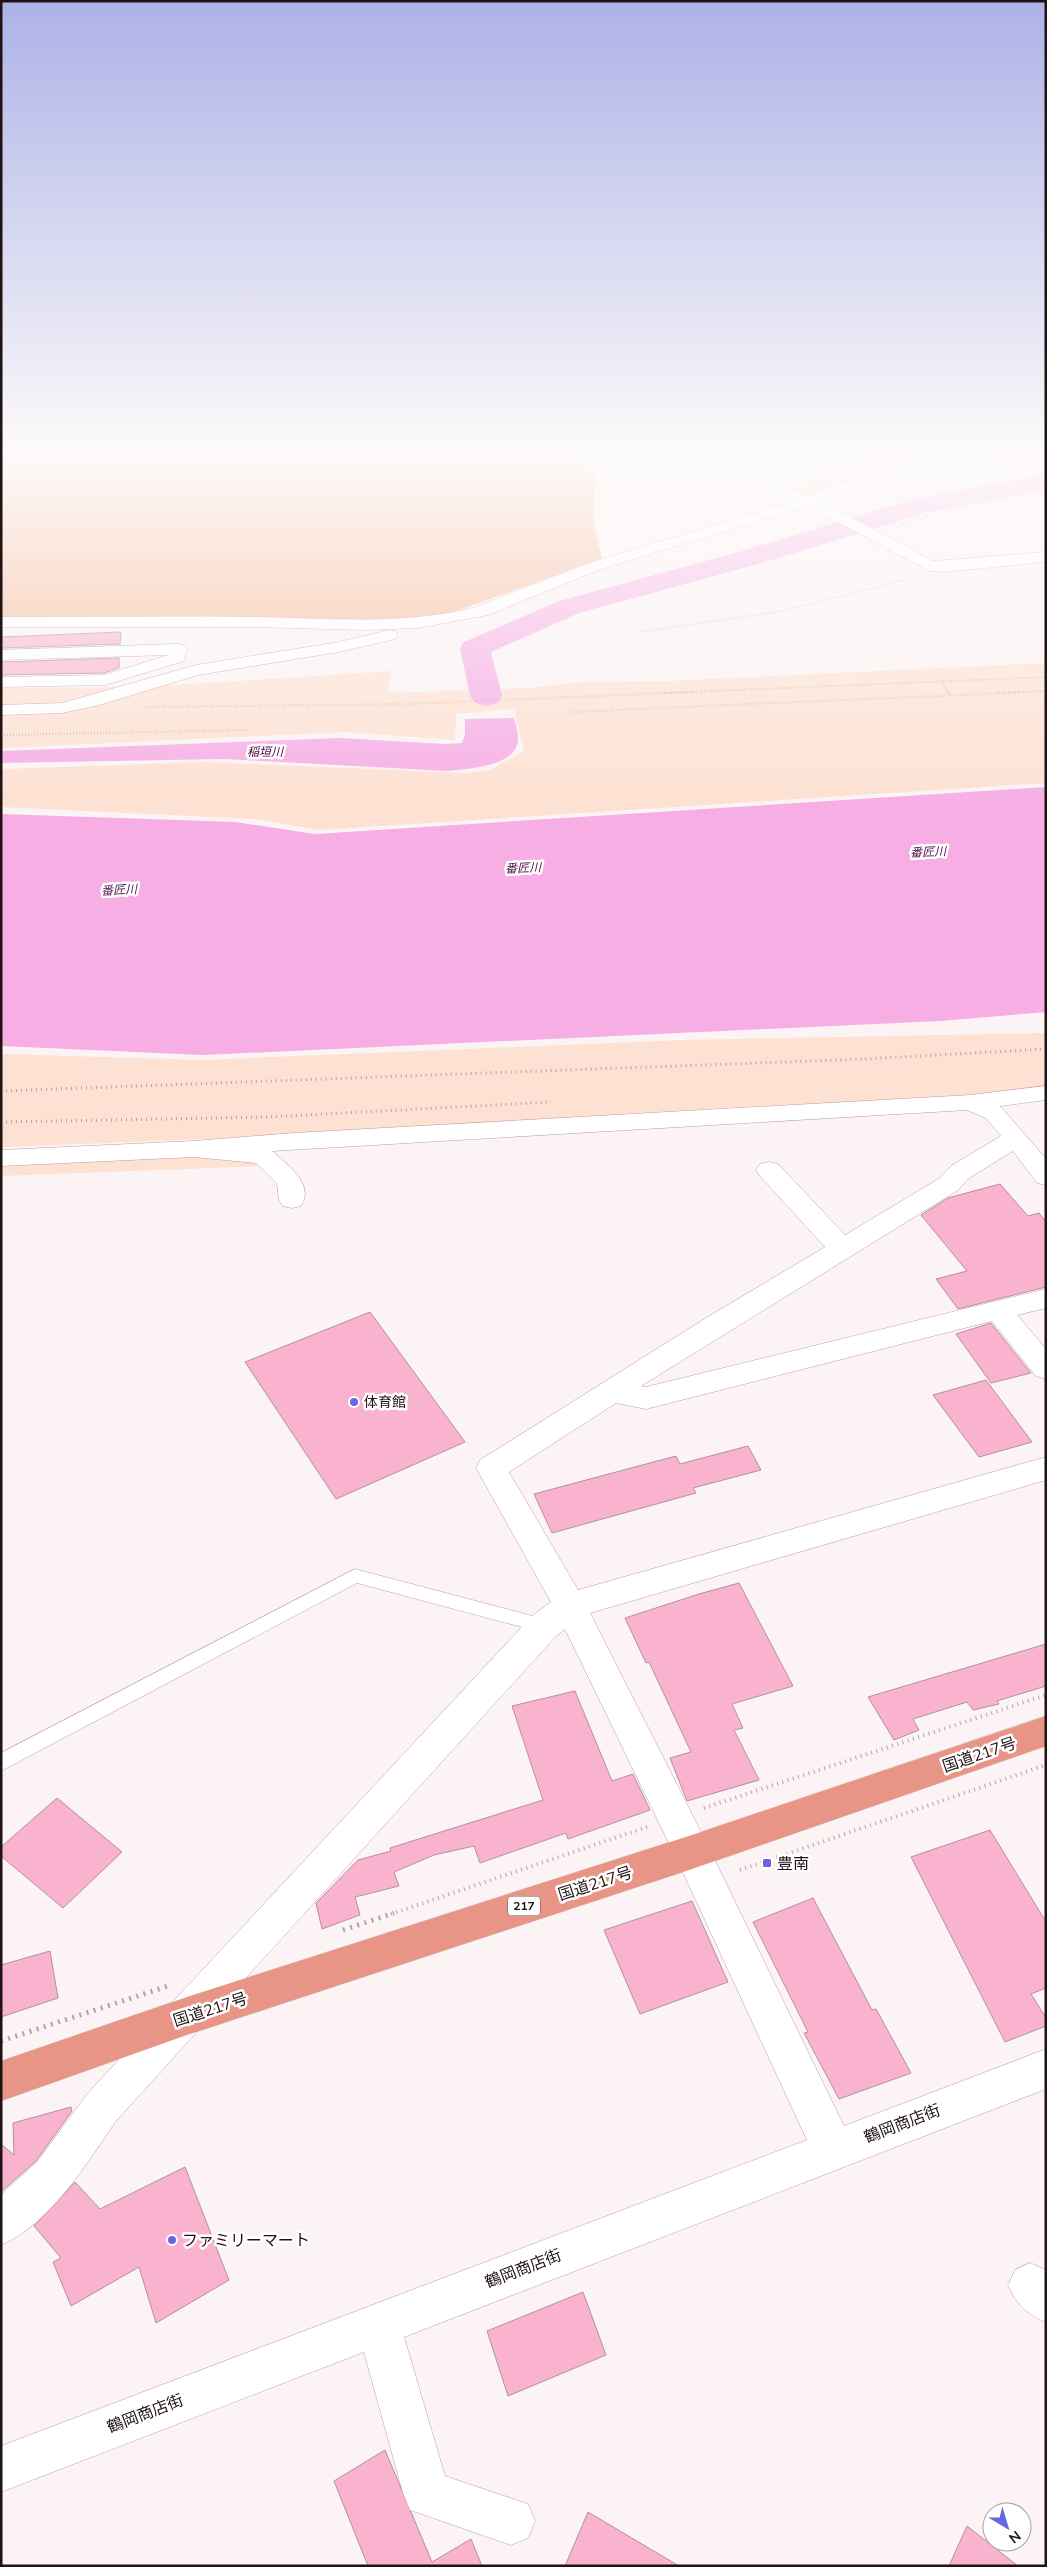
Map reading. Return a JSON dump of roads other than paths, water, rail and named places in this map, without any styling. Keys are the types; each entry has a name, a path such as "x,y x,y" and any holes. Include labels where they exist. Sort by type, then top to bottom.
{"highway":[{"name":"国道217号","path":"1,2081 181,2000 692,1852 1046,1731"}],"street":[{"path":"1,710 62,708 196,670 339,647 482,610 588,569"},
{"path":"1,622 244,622 365,625 445,620"},
{"path":"1,655 178,649 178,657 106,680 1,682"},
{"path":"1,1158 194,1149 294,1141 970,1102 1046,1093"},
{"path":"970,1102 995,1113 1046,1177"},
{"path":"995,1113 1018,1106 1046,1104"},
{"path":"833,2149 692,1852 557,1616 490,1468 842,1248 949,1184 960,1172 1016,1138"},
{"path":"194,1149 263,1156 290,1182 292,1200"},
{"path":"769,1170 842,1248"},
{"path":"611,1392 646,1398 1046,1298"},
{"path":"998,1310 1046,1369"},
{"path":"1,2224 52,2177 181,2000 557,1616 1046,1468"},
{"name":"鶴岡商店街","path":"1,2469 1046,2069"},
{"path":"378,2324 427,2492 511,2521"}],"lane":[{"path":"1,1763 355,1576 557,1616"}],"water":[{"path":"514,718 518,742 513,752 506,758 486,766 447,771 225,759 1,763 1,751 340,738 445,744 462,743 465,735 465,719"},
{"name":"番匠川","path":"1046,787 1046,1012 940,1021 203,1055 1,1046 1,814 235,822 315,834"}],"waterway":[{"name":"稲垣川","path":"486,696 475,648 569,607 709,569"}],"place":[{"name":"体育館","path":"354,1402"},
{"name":"豊南","path":"767,1863"},
{"name":"ファミリーマート","path":"172,2240"}]}
